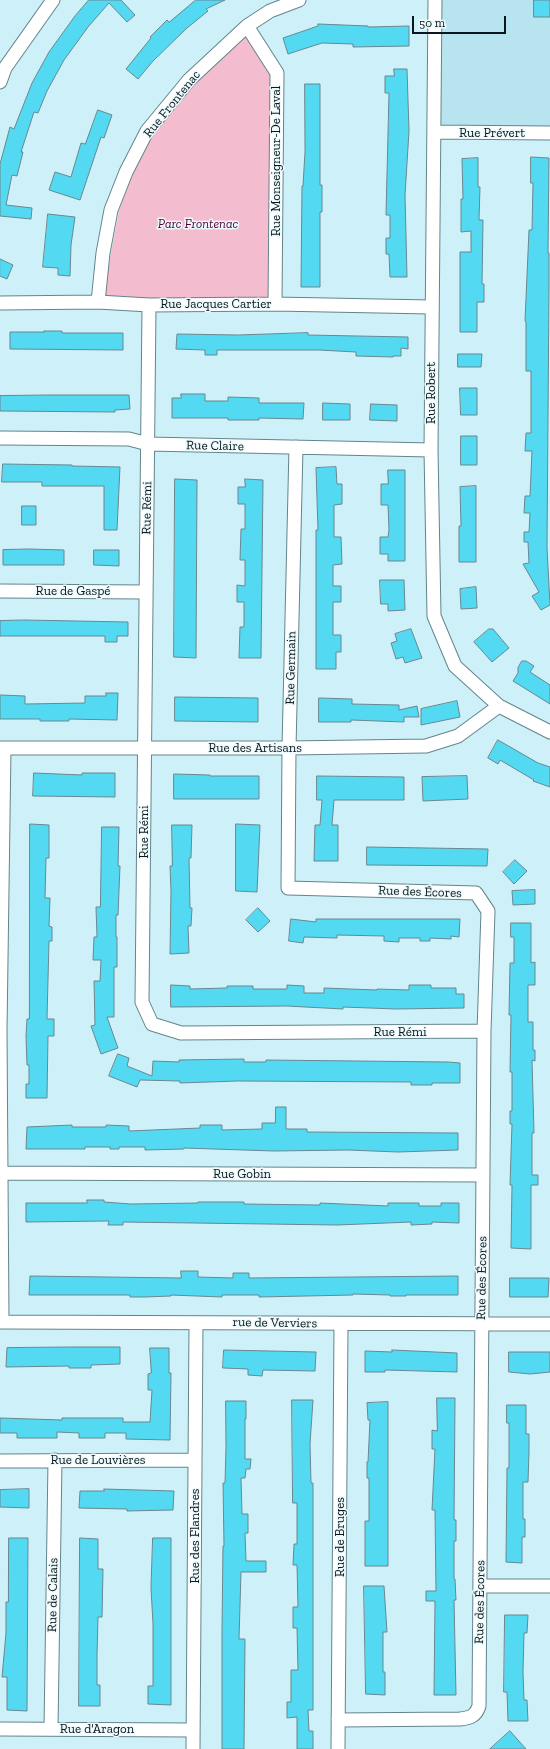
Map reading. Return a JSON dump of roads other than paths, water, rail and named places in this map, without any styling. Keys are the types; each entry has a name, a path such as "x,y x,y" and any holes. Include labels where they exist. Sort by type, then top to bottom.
{"street":[{"name":"Rue Frontenac","path":"98,302 103,253 111,210 126,172 146,131 189,80 247,26 270,11 299,0"},
{"name":"Rue Robert","path":"435,0 431,307 431,450 434,616 455,666 499,706 550,732"},
{"path":"0,82 5,68 48,2"},
{"name":"Rue Monseigneur-De Laval","path":"247,26 277,73 276,304"},
{"name":"Rue Prévert","path":"434,132 550,133"},
{"name":"Rue Jacques Cartier","path":"0,303 98,302 149,305 276,304 431,307"},
{"name":"Rue Rémi","path":"149,305 142,1002 152,1024 181,1033 484,1031"},
{"name":"Rue Claire","path":"0,438 129,439 148,444 431,450"},
{"name":"Rue Germain","path":"288,888 289,748 296,447"},
{"name":"Rue de Gaspé","path":"0,591 145,592"},
{"name":"Rue des Artisans","path":"2,748 289,748 426,746 458,736 499,706"},
{"path":"1,1322 0,1030 2,748"},
{"name":"Rue des Écores","path":"288,888 476,894 488,911 484,1031 479,1706 477,1713 473,1716 460,1720 338,1720"},
{"name":"Rue Gobin","path":"1,1173 483,1175"},
{"name":"rue de Verviers","path":"1,1322 550,1324"},
{"name":"Rue des Flandres","path":"193,1749 196,1323"},
{"name":"Rue de Bruges","path":"338,1749 341,1324"},
{"name":"Rue de Calais","path":"51,1729 55,1460"},
{"name":"Rue de Louvières","path":"0,1461 195,1460"},
{"path":"481,1586 550,1586"},
{"name":"Rue d'Aragon","path":"0,1728 193,1730"}],"park label":[{"name":"Parc Frontenac","path":"198,224"}]}
